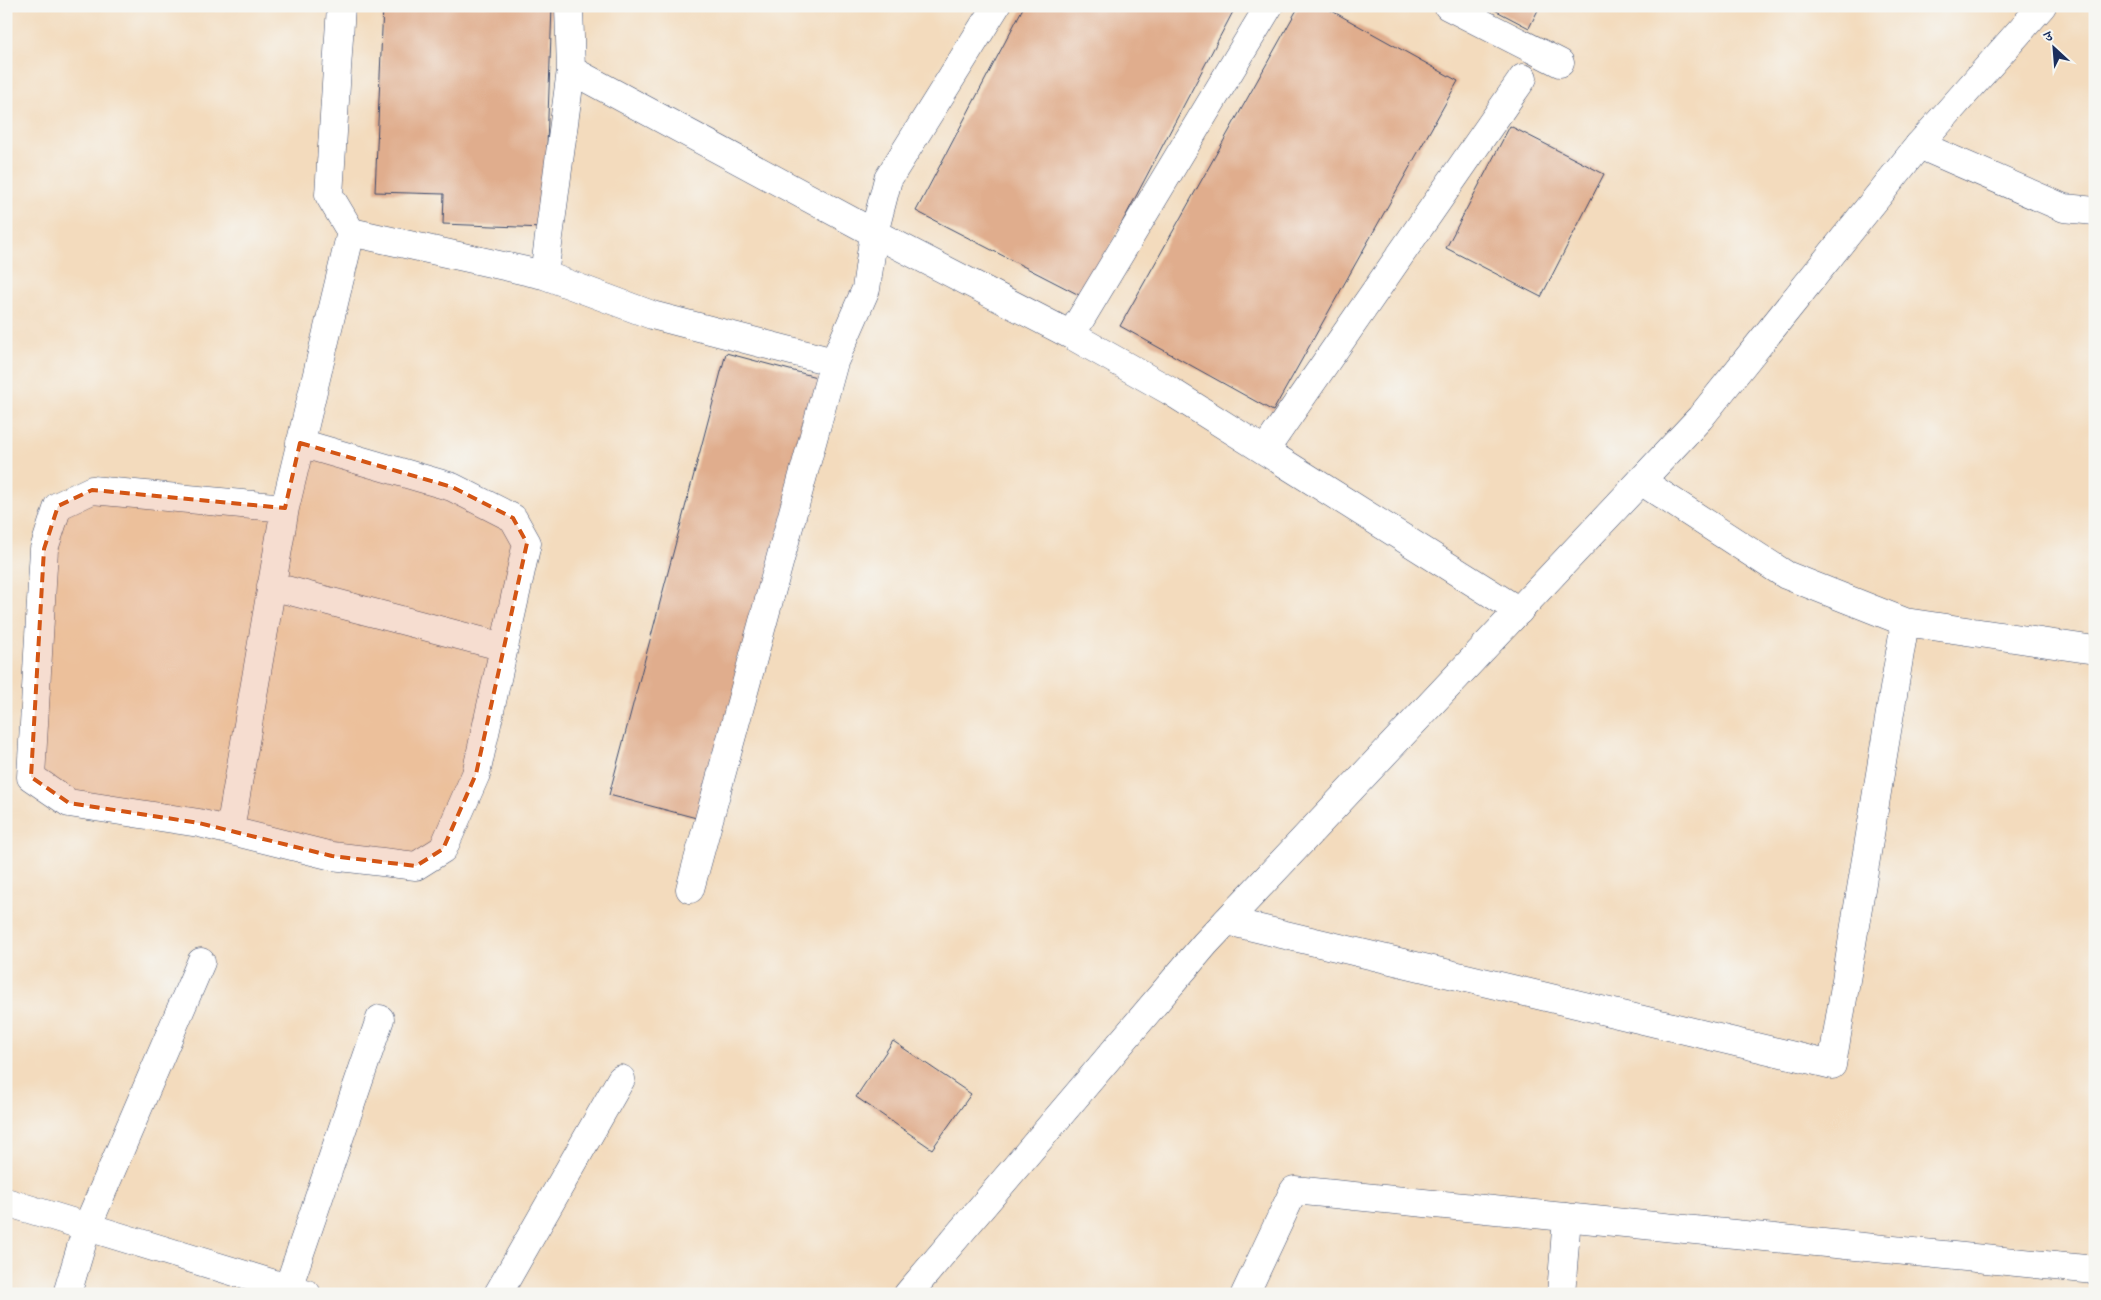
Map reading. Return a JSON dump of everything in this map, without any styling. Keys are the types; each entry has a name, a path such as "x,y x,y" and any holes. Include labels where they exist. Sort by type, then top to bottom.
{"street":[{"path":"230,830 285,508 351,232 329,195 341,6"},
{"path":"544,274 571,70 569,6"},
{"path":"690,889 834,362 866,289 874,234 888,179 996,6"},
{"path":"1071,335 1269,6"},
{"path":"1448,6 1560,63"},
{"path":"908,1294 1205,944 1700,418 1919,145 2042,6"},
{"path":"571,70 874,234 1071,335 1170,391 1519,611"},
{"path":"1265,450 1523,78"},
{"path":"1919,145 2064,208 2095,211"},
{"path":"351,232 544,274 652,314 834,362"},
{"path":"285,508 92,490 58,506 44,549 31,777 69,803 199,823 332,856 416,866 443,849 476,774 527,543 513,518 452,487 300,443"},
{"path":"1641,481 1786,575 1905,622 2095,650"},
{"path":"271,586 504,647"},
{"path":"1227,921 1832,1065 1905,622"},
{"path":"67,1294 87,1227 201,962"},
{"path":"6,1202 297,1291 380,1019"},
{"path":"498,1294 621,1079"},
{"path":"1245,1294 1294,1190 2095,1270"},
{"path":"1561,1294 1567,1218"}],"highlighted area":[{"path":"300,443 452,487 513,518 527,543 476,774 443,849 416,866 332,856 199,823 69,803 31,777 44,549 58,506 92,490 285,508"}],"building":[{"path":"383,6 552,6 544,228 443,224 444,194 375,192"},
{"path":"1024,6 1236,6 1083,297 916,211"},
{"path":"1299,6 1323,6 1458,81 1273,411 1120,326"},
{"path":"1487,6 1540,6 1529,28"},
{"path":"1510,126 1604,174 1541,297 1446,248"},
{"path":"726,353 820,378 704,820 609,795"},
{"path":"893,1041 971,1094 932,1149 856,1097"}]}
